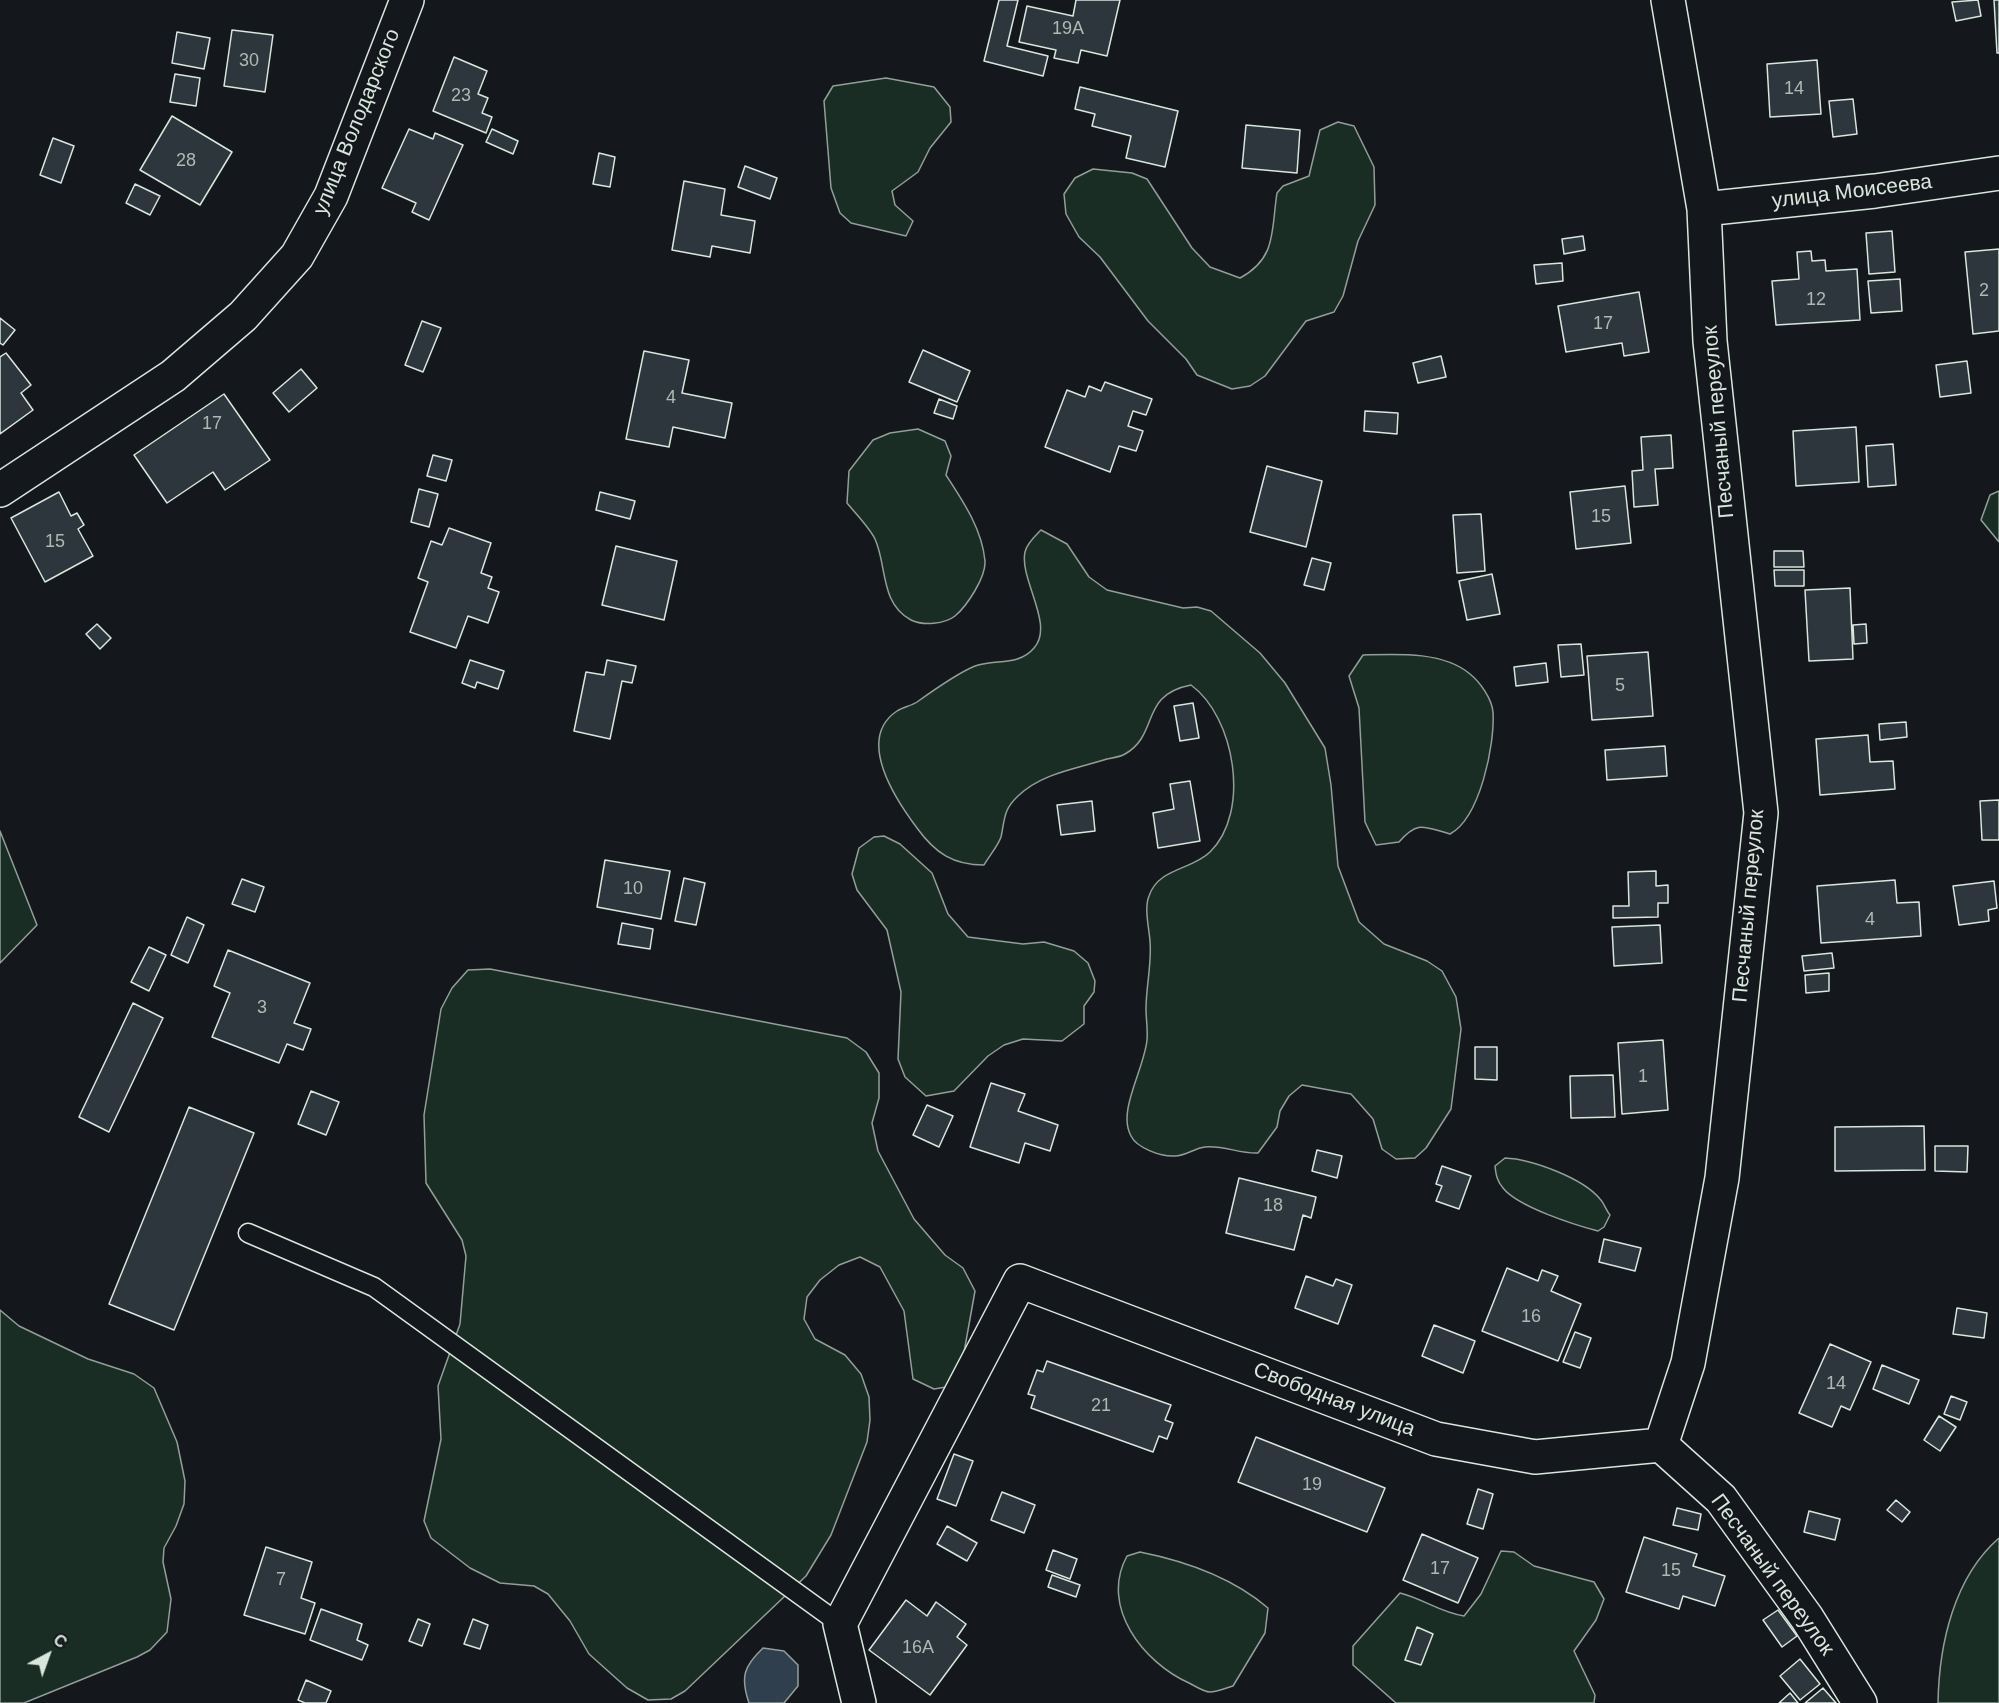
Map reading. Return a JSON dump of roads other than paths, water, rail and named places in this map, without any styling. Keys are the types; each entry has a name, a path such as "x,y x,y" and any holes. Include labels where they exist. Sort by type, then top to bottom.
{"street":[{"name":"улица Володарского","path":"0,490 173,376 243,316 297,256 331,196 407,0"},
{"name":"Песчаный переулок","path":"1668,0 1704,209 1710,341 1761,813 1722,1178 1688,1363 1661,1445 1721,1500 1807,1618 1860,1703"},
{"name":"улица Моисеева","path":"1704,209 1875,191 1999,173"},
{"name":"Свободная улица","path":"840,1624 1020,1281 1436,1439 1535,1457 1661,1445"},
{"path":"840,1624 859,1703"}],"lane":[{"path":"248,1233 374,1287 840,1624"}],"water":[{"path":"763,1648 784,1651 798,1665 798,1686 784,1703 749,1703 744,1679 745,1672"}]}
